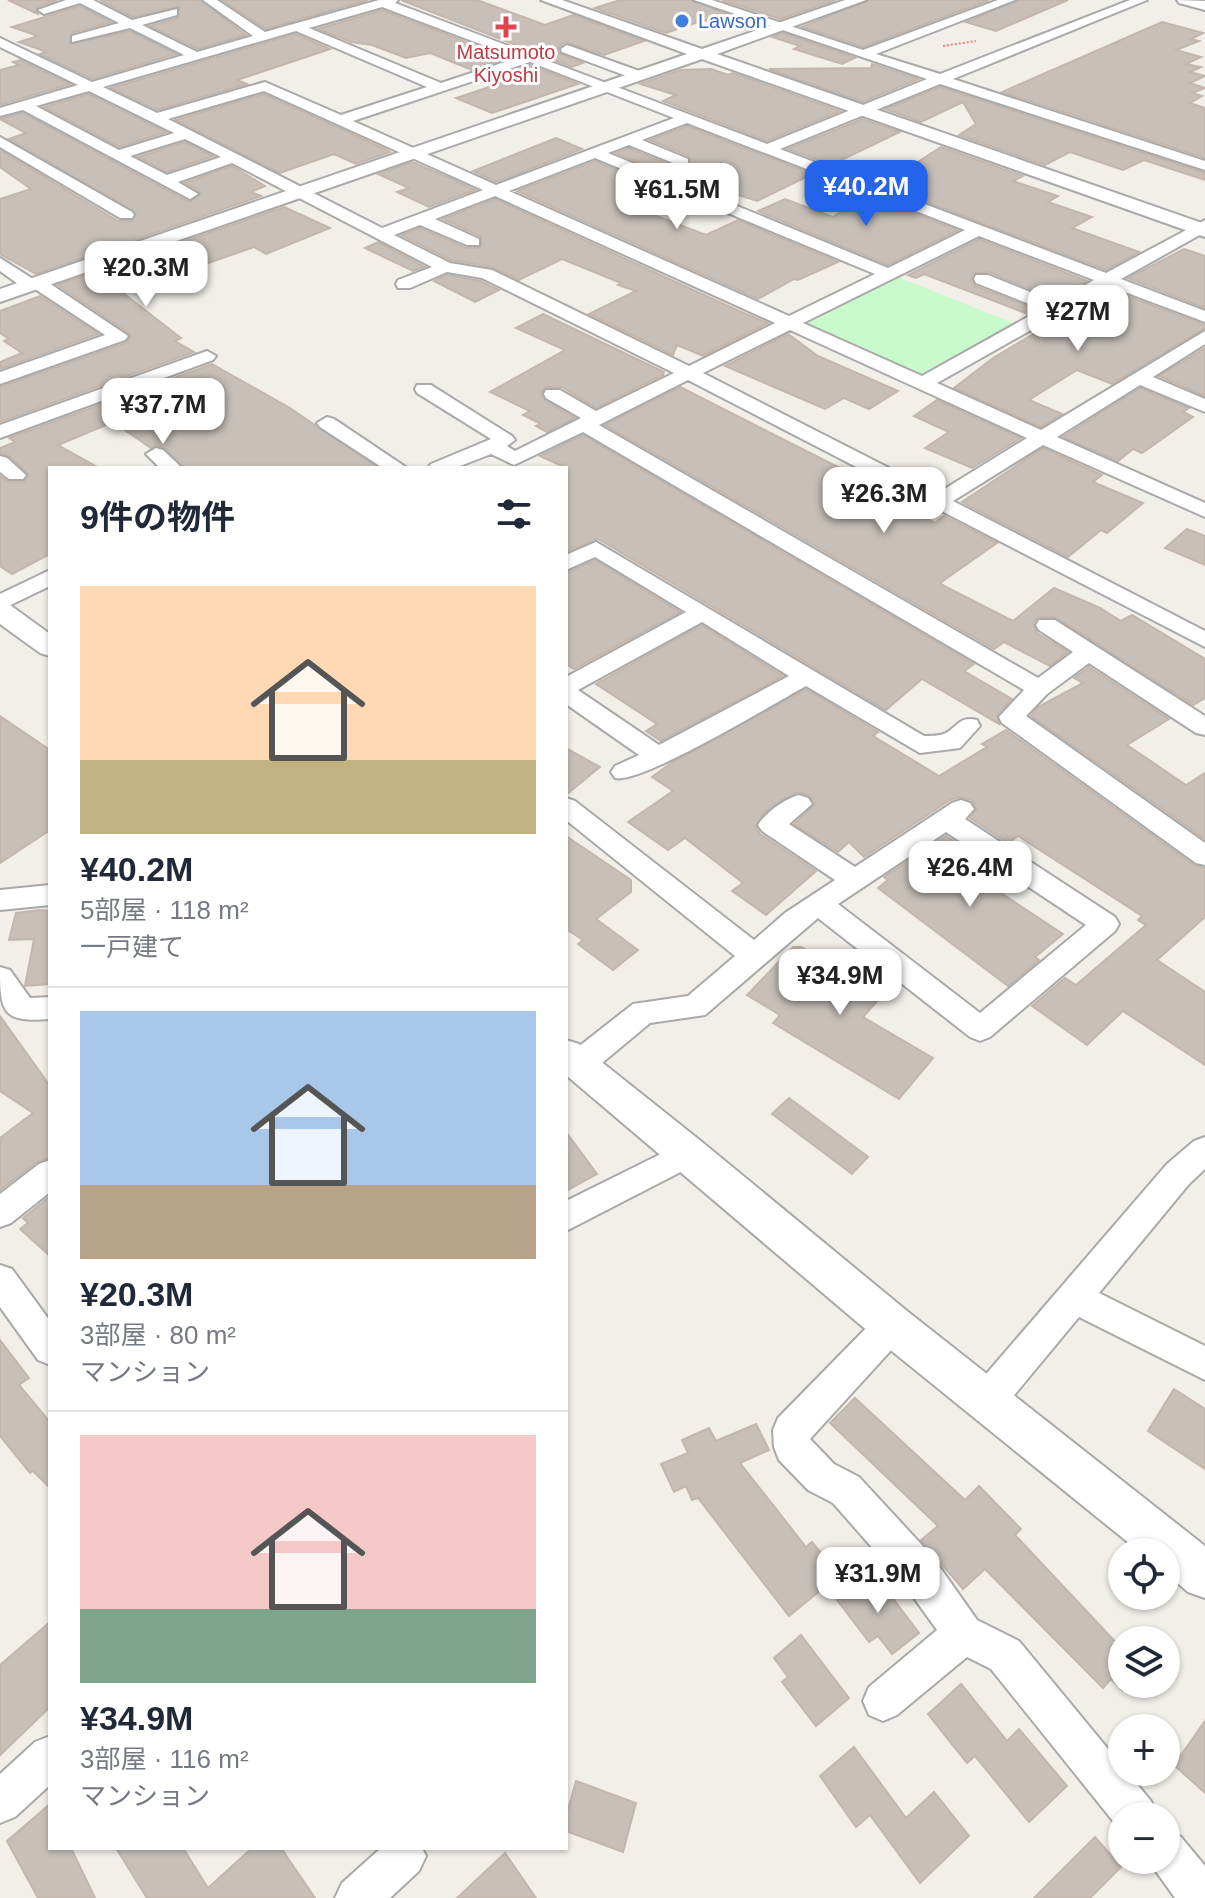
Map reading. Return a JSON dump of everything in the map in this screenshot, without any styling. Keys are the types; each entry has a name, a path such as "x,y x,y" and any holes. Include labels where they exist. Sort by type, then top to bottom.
{"street":[{"path":"44,10 81,0 195,56"},
{"path":"548,0 1203,228"},
{"path":"703,0 779,28 1205,166"},
{"path":"0,296 859,0"},
{"path":"863,54 1009,0"},
{"path":"767,149 1141,0"},
{"path":"1184,0 1205,6"},
{"path":"215,1 263,37"},
{"path":"0,112 387,1 1205,317"},
{"path":"77,39 173,12"},
{"path":"297,27 441,88"},
{"path":"0,42 156,118 445,267 486,274 689,373 1205,640"},
{"path":"567,49 637,75"},
{"path":"0,61 24,55"},
{"path":"341,120 530,58"},
{"path":"156,118 265,86 1205,511"},
{"path":"24,105 190,194"},
{"path":"381,234 687,118"},
{"path":"117,155 186,134"},
{"path":"629,140 683,162"},
{"path":"0,141 126,215"},
{"path":"596,153 888,274"},
{"path":"165,181 233,158"},
{"path":"421,219 473,242"},
{"path":"923,383 1105,279 1203,228"},
{"path":"492,446 514,459 976,231"},
{"path":"0,378 119,336 34,284 4,258"},
{"path":"404,284 445,267"},
{"path":"982,279 1055,308"},
{"path":"938,502 1205,336"},
{"path":"0,432 207,356"},
{"path":"1138,377 1205,406"},
{"path":"424,389 505,440 443,466"},
{"path":"553,394 592,423 1039,689"},
{"path":"327,423 394,466"},
{"path":"156,454 170,466"},
{"path":"568,563 596,548 920,745 951,742 968,726"},
{"path":"0,603 48,578"},
{"path":"0,611 48,646"},
{"path":"568,689 702,613"},
{"path":"1047,625 1205,727"},
{"path":"1088,652 1039,689 1011,717 1205,856"},
{"path":"624,772 806,676"},
{"path":"568,691 658,756"},
{"path":"799,804 771,825 855,880"},
{"path":"568,809 754,955"},
{"path":"819,904 980,1029 1105,924 953,814 819,904 695,1007 643,1012 572,1059 689,1153 892,1325 1205,1575"},
{"path":"0,900 48,895"},
{"path":"0,978 23,1010 48,1008"},
{"path":"568,1216 689,1153"},
{"path":"988,1399 1178,1174 1202,1157"},
{"path":"0,1213 48,1176"},
{"path":"0,1280 48,1346"},
{"path":"1074,1297 1205,1364"},
{"path":"892,1325 791,1430 792,1447 821,1477 846,1490 918,1570 963,1634 1005,1655 1125,1802"},
{"path":"883,1701 963,1634"},
{"path":"0,1802 48,1759"},
{"path":"357,1898 404,1856"},
{"path":"1180,1869 1203,1898"}],"green space":[{"path":"898,277 1013,323 917,376 806,323"}],"building":[{"path":"8,0 57,0 37,7 38,14"},
{"path":"100,0 200,0 246,35 197,49 150,26 178,18 179,7 132,17"},
{"path":"222,0 368,0 266,29"},
{"path":"401,0 477,0 545,25 573,15 644,41 604,55 565,42 558,48 559,53 583,63 572,67"},
{"path":"620,0 691,0 761,26 748,30 704,20 666,33 595,8"},
{"path":"722,0 836,0 780,19"},
{"path":"869,0 989,0 863,47 802,27"},
{"path":"1018,0 1068,0 996,31 966,22"},
{"path":"80,6 111,22 71,33 70,44 130,31 176,54 92,79 40,54 47,52 19,42 38,36 12,27"},
{"path":"382,10 508,58 472,70 430,53 406,58 318,29"},
{"path":"1162,22 1203,33 1191,39 1199,41 1176,50 1201,57 1186,64 1201,67 1190,72 1205,76 1190,83 1205,88 1192,93 1202,96 1190,103 1205,108 1205,158 1002,92"},
{"path":"783,33 855,58 842,64 794,49 800,46 772,37"},
{"path":"296,34 330,49 237,80 247,84 157,110 111,88"},
{"path":"20,60 70,84 0,105 0,70 19,65 13,62"},
{"path":"872,64 918,79 863,102 769,69 871,68"},
{"path":"530,65 578,84 492,113 456,98 504,82 493,78"},
{"path":"711,69 728,75 733,73 840,111 767,141 663,101 676,95 640,84 680,70"},
{"path":"940,87 1205,173 1205,180 1144,160 1123,170 1070,152 1045,165 959,135 976,124 963,102 921,122 885,109"},
{"path":"89,94 166,132 119,147 44,107"},
{"path":"264,94 390,152 356,164 334,154 280,173 176,120"},
{"path":"23,113 189,202 201,193 185,183 232,166 265,186 251,192 261,196 36,274 0,254 0,199 31,189 0,167 0,150 118,221 132,221 136,213 9,139 26,133 0,119"},
{"path":"862,119 900,132 831,165 788,149"},
{"path":"687,126 812,174 757,201 703,184 698,187 616,153 629,148 677,168 688,168 691,165 689,156 650,140"},
{"path":"556,138 582,149 496,182 473,171"},
{"path":"185,142 213,156 167,172 138,157"},
{"path":"941,147 1023,176 1013,181 1058,196 1048,202 1092,217 1072,228 1139,252 1106,270 882,185"},
{"path":"595,161 679,196 646,212 706,235 738,220 838,262 794,279 758,299 517,191"},
{"path":"412,162 475,190 429,207 397,192 409,188 378,174"},
{"path":"866,195 958,230 888,265 758,211 785,199 833,217"},
{"path":"495,199 768,323 703,356 677,345 673,355 589,314 636,291 618,285 621,283 562,259 519,280 492,267 451,260 401,235 420,228 466,248 479,248 482,245 480,236 443,219"},
{"path":"284,207 330,228 266,254 254,247 123,293 181,338 175,341 194,352 0,422 0,387 126,343 130,338 130,334 58,285"},
{"path":"979,239 1087,281 1055,299 989,272 973,274 971,280 975,286 1035,309 1028,314 924,274 916,278 908,275"},
{"path":"378,242 425,267 413,271 365,248"},
{"path":"1184,249 1205,256 1205,308 1128,278"},
{"path":"447,275 481,281 499,290 475,302 434,281"},
{"path":"1109,289 1205,325 1205,328 1112,384 1077,370 1029,400 1062,414 1041,427 954,388 993,358"},
{"path":"40,296 98,334 0,369 0,362 22,353 4,341 9,339 0,333 0,311"},
{"path":"543,314 664,372 663,375 596,408 562,387 546,387 541,393 543,399 575,418 547,432 536,426 541,424 523,415 530,411 490,392 565,350 516,328"},
{"path":"788,334 818,356 898,391 869,409 844,398 825,409 725,366"},
{"path":"1205,348 1205,396 1159,376"},
{"path":"212,364 290,408 375,466 183,466 165,448 157,445 151,448 113,422 58,445 95,466 48,466 48,555 12,574 0,566 0,476 9,482 23,482 29,475 9,456 0,453 0,448 15,442 9,438"},
{"path":"680,387 842,469 840,471 935,523 944,516 997,543 940,583 946,587 1013,621 1054,588 1121,621 1132,615 1205,659 1205,698 1193,705 1055,617 1039,617 1033,623 1037,633 1068,652 1050,666 1004,642 994,649 605,425"},
{"path":"1140,388 1189,408 1183,412 1193,417 1142,453 1133,449 1118,461 1063,437"},
{"path":"937,400 1021,438 972,468 925,448 949,432 914,416"},
{"path":"583,435 974,664 964,671 1012,699 997,715 999,724 922,679 886,710 598,539 568,551 568,466 540,456"},
{"path":"1043,448 1102,475 1093,482 1143,503 1107,533 1101,530 1068,557 962,502"},
{"path":"1187,529 1205,536 1205,565 1165,548"},
{"path":"595,560 680,612 574,669 568,665 568,572"},
{"path":"702,625 783,676 661,741 646,731 657,724 596,684"},
{"path":"1089,667 1169,719 1127,745 1186,785 1205,773 1205,839 1031,716 1038,707 1083,683 1074,678"},
{"path":"806,689 878,732 873,736 939,776 987,747 982,744 1006,730 1194,865 1205,868 1205,917 1157,960 1205,992 1205,1065 1123,1011 1087,1045 1032,1006 1065,978 1076,985 1146,925 1138,920 1142,916 1018,836 1008,843 970,818 977,809 971,800 960,797 950,800 864,857 849,842 838,852 794,824 815,804 809,795 798,792 781,800 764,813 756,827 760,834 816,871 766,915 732,891 743,883 685,838 668,850 628,822 673,791 652,777 671,763"},
{"path":"0,716 48,749 48,831 0,863"},
{"path":"568,749 600,767 568,793"},
{"path":"946,836 985,862 980,866 1011,886 1001,893 1063,934 1035,957 1039,960 1008,986 878,888 888,880 884,877"},
{"path":"568,837 631,880 631,892 596,919 638,950 613,970 578,944 583,940 568,930"},
{"path":"48,911 48,984 25,986 34,939 9,940 16,913"},
{"path":"793,947 801,947 832,965 842,954 887,979 887,990 863,1017 933,1058 899,1099 773,1023 780,1015 747,995"},
{"path":"0,1016 48,1083 48,1158 37,1162 0,1190 0,1138 33,1113 0,1091"},
{"path":"789,1098 868,1157 852,1174 772,1114"},
{"path":"568,1135 597,1174 568,1190"},
{"path":"48,1198 48,1254 20,1229 28,1223 23,1218"},
{"path":"0,1340 29,1378 19,1385 48,1420 48,1486 33,1471 30,1473 0,1436"},
{"path":"1174,1389 1205,1409 1205,1469 1148,1431"},
{"path":"855,1398 965,1500 979,1486 1021,1529 1015,1535 1108,1634 1108,1682 1103,1688 985,1569 963,1589 921,1540 938,1526 830,1423"},
{"path":"756,1424 769,1450 740,1463 806,1547 812,1542 839,1575 789,1616 698,1498 692,1500 686,1486 674,1492 661,1464 688,1453 682,1440 709,1428 716,1441"},
{"path":"866,1578 871,1585 879,1580 919,1633 892,1654 878,1636 869,1642 837,1600"},
{"path":"48,1624 48,1709 0,1755 0,1665"},
{"path":"801,1635 849,1698 816,1726 782,1682 788,1677 774,1658"},
{"path":"961,1684 1007,1741 1019,1729 1067,1786 1029,1822 975,1756 967,1763 928,1714"},
{"path":"1205,1721 1205,1793 1180,1770 1180,1756"},
{"path":"854,1747 906,1818 934,1792 969,1836 920,1883 870,1815 856,1827 820,1776"},
{"path":"576,1781 636,1803 623,1852 568,1832 568,1810"},
{"path":"48,1806 48,1850 72,1850 95,1898 38,1898 7,1841"},
{"path":"1095,1837 1108,1852 1108,1874 1114,1874 1090,1898 1034,1898"},
{"path":"117,1850 184,1850 208,1888 250,1850 282,1850 315,1898 147,1898"},
{"path":"505,1853 536,1898 457,1898"}],"place":[{"name":"Lawson","path":"682,21"},
{"name":"Matsumoto Kiyoshi","path":"506,27"}]}
